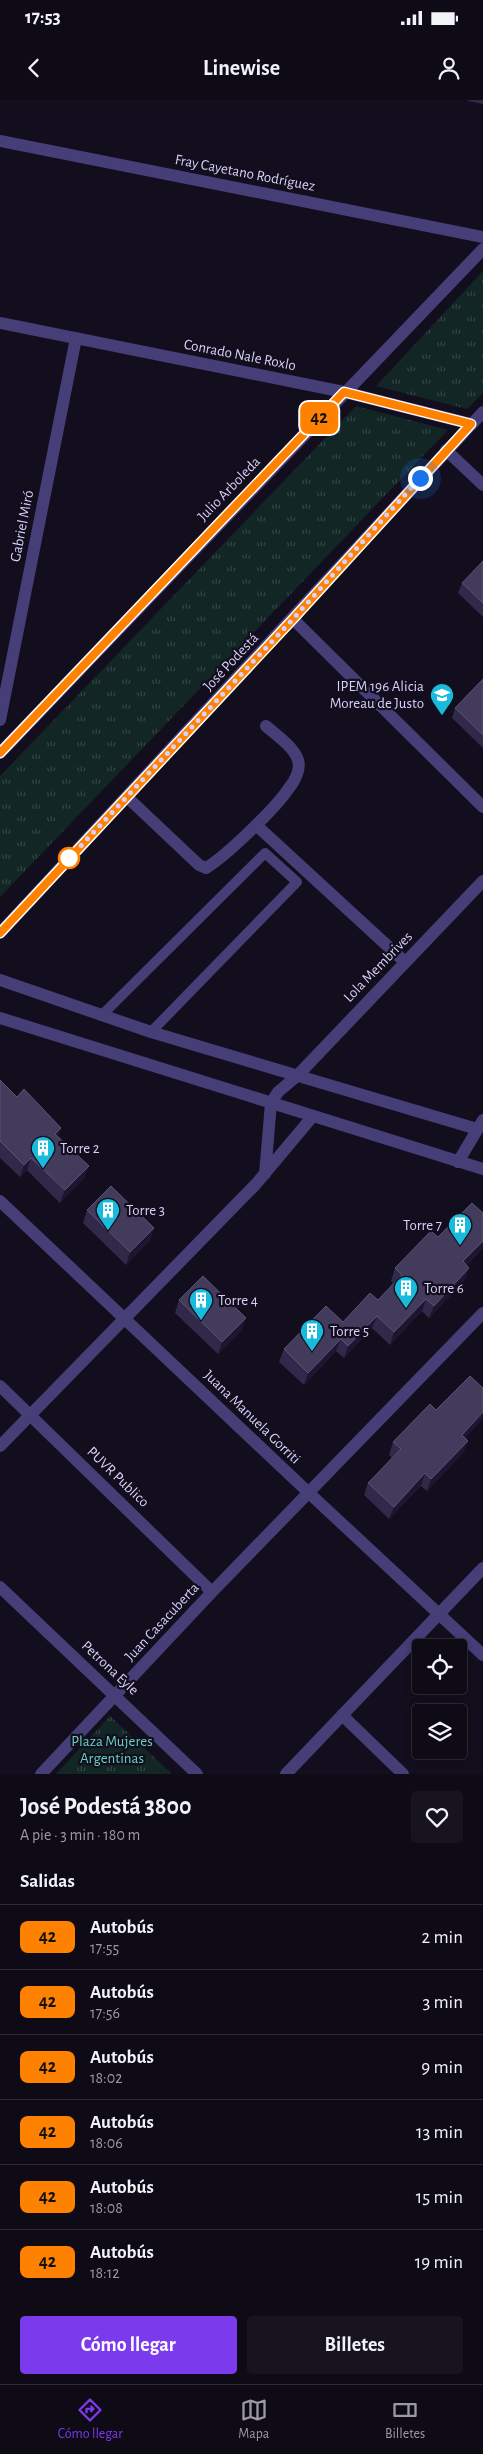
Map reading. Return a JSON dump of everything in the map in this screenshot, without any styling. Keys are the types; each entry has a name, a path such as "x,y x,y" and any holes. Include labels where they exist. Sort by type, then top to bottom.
{"street":[{"name":"Fray Cayetano Rodríguez","path":"0,141 483,237"},
{"name":"Julio Arboleda","path":"0,753 483,249"},
{"name":"Conrado Nale Roxlo","path":"0,324 344,392 471,424"},
{"name":"Gabriel Miró","path":"0,720 76,338"},
{"name":"José Podestá","path":"0,933 483,412"},
{"path":"446,450 483,485"},
{"path":"293,619 483,807"},
{"path":"127,796 199,865 206,868 256,825 289,789 298,772 298,760 294,752 266,726"},
{"path":"256,825 405,962"},
{"name":"Lola Membrives","path":"271,1103 278,1092 297,1076 483,881"},
{"path":"0,980 101,1016 297,1076 480,1124 458,1162"},
{"path":"0,1018 483,1170"},
{"path":"265,1174 271,1103"},
{"path":"0,1446 265,1174 313,1116"},
{"name":"Juana Manuela Gorriti","path":"0,1201 308,1493 483,1655"},
{"name":"Juan Casacuberta","path":"41,1774 212,1592 483,1313"},
{"name":"PUVR Publico","path":"0,1386 212,1592"},
{"path":"286,1774 483,1568"},
{"name":"Petrona Eyle","path":"0,1587 197,1774"},
{"path":"342,1715 403,1774"}],"lane":[{"path":"101,1016 265,853 297,882 151,1032"}],"green space":[{"path":"483,271 483,393 467,409 376,386"},
{"path":"356,406 448,430 0,897 0,776"},
{"name":"Plaza Mujeres Argentinas","path":"110,1716 172,1774 56,1774"}],"building":[{"path":"483,561 483,603 462,583"},
{"path":"483,679 483,735 455,708"},
{"path":"0,1080 17,1097 24,1089 61,1128 55,1134 89,1166 65,1190 31,1158 24,1165 0,1141"},
{"path":"111,1186 154,1228 130,1252 87,1210"},
{"path":"472,1203 483,1213 483,1241 463,1261 469,1268 434,1306 426,1299 394,1332 377,1316 348,1346 341,1339 308,1373 284,1349 326,1306 343,1322 370,1293 378,1300 402,1275 395,1268 431,1231 438,1237"},
{"path":"203,1276 246,1318 222,1342 179,1300"},
{"path":"470,1376 483,1388 483,1412 462,1435 468,1441 431,1479 425,1473 394,1507 368,1483 401,1449 393,1442 430,1404 436,1410"}],"bus line":[{"name":"42","path":"0,753 344,392 471,424 293,619 0,933"}],"place":[{"name":"IPEM 196 Alicia Moreau de Justo","path":"442,716"},
{"name":"Torre 2","path":"43,1169"},
{"name":"Torre 3","path":"108,1231"},
{"name":"Torre 7","path":"460,1246"},
{"name":"Torre 6","path":"406,1309"},
{"name":"Torre 4","path":"201,1321"},
{"name":"Torre 5","path":"312,1352"}],"route":[{"path":"69,858 63,865 293,619 420,478"}]}
